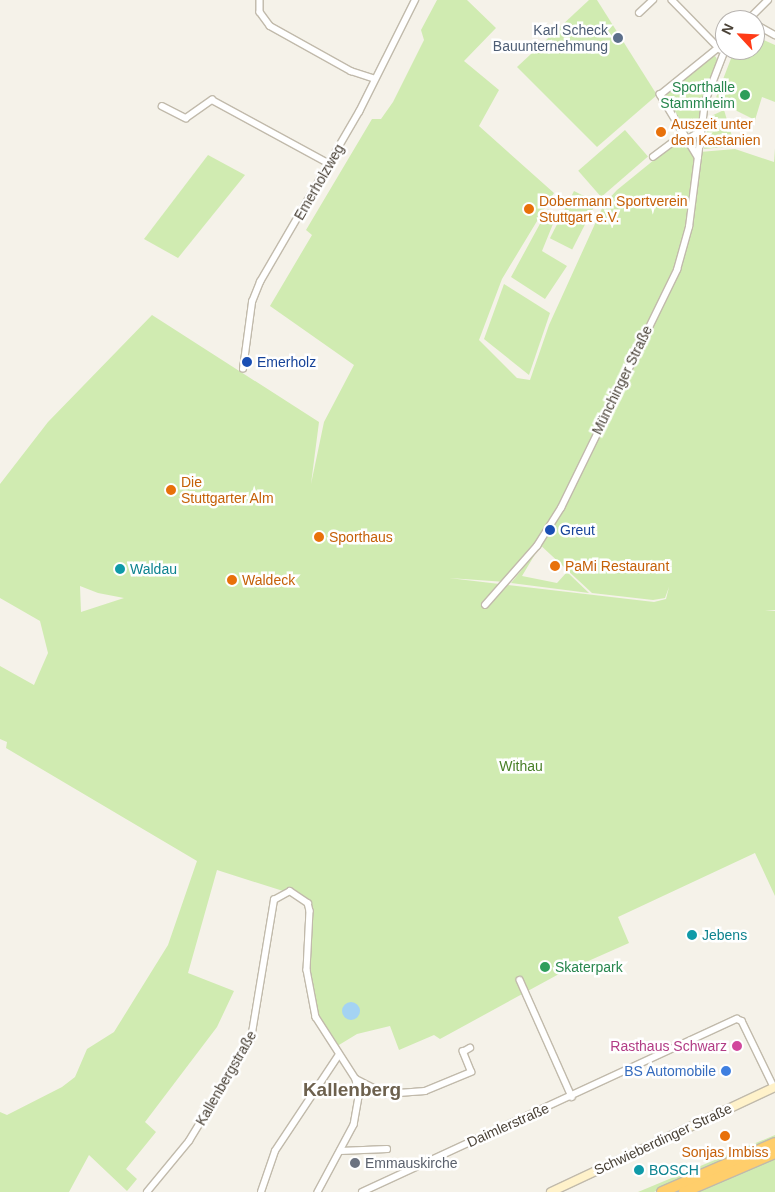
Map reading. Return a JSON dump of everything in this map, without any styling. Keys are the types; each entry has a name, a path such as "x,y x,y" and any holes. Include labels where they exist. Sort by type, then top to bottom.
{"highway":[{"path":"662,1192 775,1144"},
{"path":"684,1192 775,1154"}],"street":[{"path":"260,0 260,12 270,26 351,71 375,79"},
{"name":"Emerholzweg","path":"243,369 252,302 260,282 330,164 415,0"},
{"path":"639,13 653,0"},
{"path":"672,0 715,45"},
{"path":"759,10 768,0"},
{"path":"698,158 660,95 715,50"},
{"name":"Münchinger Straße","path":"485,605 537,546 561,508 677,270 689,227 701,131 708,93 721,60"},
{"path":"162,106 186,118 212,100 330,164"},
{"path":"653,157 684,137 701,131"},
{"name":"Kallenbergstraße","path":"147,1192 189,1141 252,1039 271,914 282,892 290,891 308,903 310,996 338,1056"},
{"path":"520,980 572,1097"},
{"name":"Daimlerstraße","path":"362,1192 572,1097 737,1019 742,1020 775,1087"},
{"path":"263,1191 275,1151 338,1056 356,1079 393,1095 425,1090 471,1072 463,1052 470,1048"},
{"path":"318,1192 340,1151 358,1109 356,1079"},
{"name":"Schwieberdinger Straße","path":"551,1192 775,1087"},
{"path":"340,1151 387,1149"}],"green space":[{"name":"Withau","path":"437,0 467,0 496,28 464,61 499,90 479,126 554,193 502,279 479,340 517,378 530,380 549,325 604,204 617,190 681,138 694,158 700,152 735,149 774,162 775,148 775,610 765,611 775,611 775,896 755,853 618,917 629,943 559,974 440,1039 434,1035 399,1050 390,1026 357,1034 334,1048 316,1017 308,983 310,911 302,897 217,870 188,973 234,991 217,1027 145,1122 156,1132 126,1169 137,1179 127,1191 89,1155 69,1192 0,1192 0,1112 7,1115 62,1087 75,1077 87,1049 114,1032 168,945 197,861 6,748 7,742 0,739 0,666 34,685 48,653 40,621 0,598 0,484 48,422 152,315 319,422 311,484 324,422 354,365 270,306 312,235 306,230 372,119 381,119 393,102 424,40 421,30","holes":["537,542 592,593 653,600 665,598 669,587 666,599 654,602 449,578 506,582","80,586 98,593 124,598 81,612"]},
{"path":"589,0 597,0 657,95 597,147 517,67"},
{"path":"765,40 775,45 775,102 762,97 755,120 715,100 730,60 765,60"},
{"path":"713,53 715,60 717,60 697,126 688,132 663,96"},
{"path":"724,110 735,146 704,149 709,117"},
{"path":"625,130 648,156 601,197 578,171"},
{"path":"208,155 245,175 178,258 144,239"},
{"path":"574,191 596,202 572,250 550,238"},
{"path":"548,209 555,219 542,251 567,266 545,299 511,277"},
{"path":"504,284 550,313 529,375 484,339"},
{"path":"537,551 522,576 557,583 567,572 589,593 511,583"},
{"path":"775,1135 775,1139 654,1192 638,1192"},
{"path":"775,1158 775,1192 696,1192"}],"water":[{"path":"351,1002 357,1005 360,1011 357,1017 351,1020 345,1017 342,1011 345,1005"}],"place":[{"name":"Karl Scheck Bauunternehmung","path":"618,38"},
{"name":"Sporthalle Stammheim","path":"745,95"},
{"name":"Auszeit unter den Kastanien","path":"661,132"},
{"name":"Dobermann Sportverein Stuttgart e.V.","path":"529,209"},
{"name":"Emerholz","path":"247,362"},
{"name":"Die Stuttgarter Alm","path":"171,490"},
{"name":"Greut","path":"550,530"},
{"name":"Sporthaus","path":"319,537"},
{"name":"PaMi Restaurant","path":"555,566"},
{"name":"Waldau","path":"120,569"},
{"name":"Waldeck","path":"232,580"},
{"name":"Jebens","path":"692,935"},
{"name":"Skaterpark","path":"545,967"},
{"name":"Rasthaus Schwarz","path":"737,1046"},
{"name":"BS Automobile","path":"726,1071"},
{"name":"Sonjas Imbiss","path":"725,1136"},
{"name":"Emmauskirche","path":"355,1163"},
{"name":"BOSCH","path":"639,1170"}],"district":[{"name":"Kallenberg","path":"352,1090"}]}
